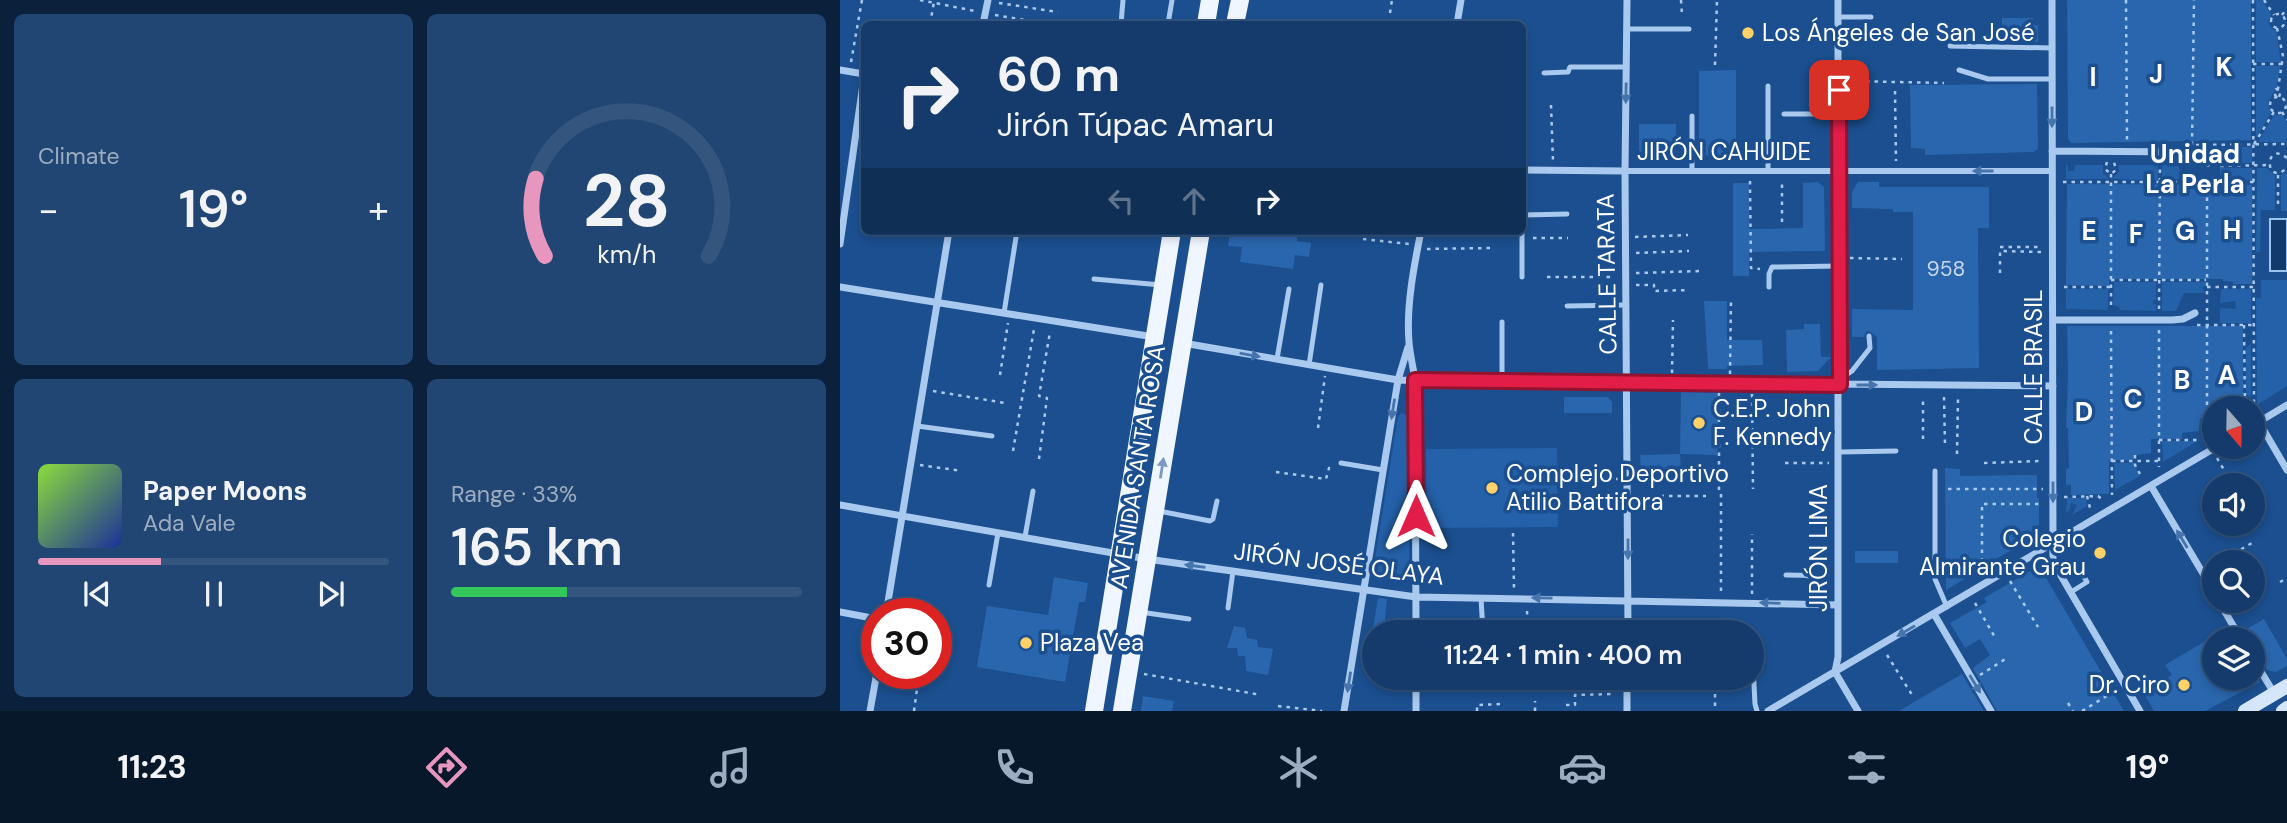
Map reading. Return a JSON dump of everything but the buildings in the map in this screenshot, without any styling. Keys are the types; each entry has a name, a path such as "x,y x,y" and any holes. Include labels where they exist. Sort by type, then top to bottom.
{"main road":[{"path":"1206,21 1210,0"},
{"path":"1236,21 1240,0"},
{"name":"AVENIDA SANTA ROSA","path":"1094,711 1171,235"},
{"name":"AVENIDA SANTA ROSA","path":"1122,711 1200,235"},
{"path":"2245,711 2281,690"}],"street":[{"path":"1458,21 1461,0"},
{"name":"CALLE TARATA","path":"1627,0 1625,171 1628,620"},
{"name":"JIRÓN LIMA","path":"1835,672 1838,657 1840,382 1838,0"},
{"name":"CALLE BRASIL","path":"2052,0 2053,562 2140,711"},
{"path":"984,21 987,1"},
{"path":"840,70 861,74"},
{"path":"840,244 861,96"},
{"path":"2052,151 2186,152 2208,163"},
{"name":"JIRÓN CAHUIDE","path":"1526,170 2052,171"},
{"path":"889,598 949,235"},
{"path":"1416,620 1415,380 1409,343 1412,286 1420,235"},
{"path":"840,287 1155,337"},
{"path":"2053,320 2183,319 2195,313"},
{"path":"1183,343 1398,380 1752,385 1840,382 2053,387"},
{"path":"1344,711 1398,380 1409,343"},
{"path":"2265,418 2287,405"},
{"path":"2265,438 2287,470"},
{"path":"1768,711 2202,456"},
{"path":"2151,486 2202,572"},
{"name":"JIRÓN JOSÉ OLAYA","path":"840,505 1147,559 1416,597 1838,605"},
{"path":"840,612 861,616"},
{"path":"1934,614 1991,711"},
{"path":"1835,672 1858,711"},
{"path":"2265,672 2281,690"},
{"path":"870,711 874,689"},
{"path":"1416,690 1416,711"},
{"path":"1627,711 1628,690"}],"lane":[{"path":"1121,21 1124,0"},
{"path":"1168,21 1172,0"},
{"path":"1839,17 1871,17"},
{"path":"1626,29 1689,29"},
{"path":"1950,46 2052,48"},
{"path":"1545,72 1569,72 1570,67 1626,67"},
{"path":"1959,70 1988,79 2052,79"},
{"path":"1768,86 1768,171"},
{"path":"1784,114 1839,114"},
{"path":"1692,116 1692,171"},
{"path":"1526,215 1567,214"},
{"path":"1007,313 1017,235"},
{"path":"1522,277 1523,237"},
{"path":"1769,287 1772,267 1839,266"},
{"path":"1094,279 1164,285"},
{"path":"1310,365 1321,285"},
{"path":"1277,359 1289,289"},
{"path":"1567,306 1626,305"},
{"path":"1502,322 1502,381"},
{"path":"1840,382 1870,348 1869,336"},
{"path":"918,426 992,436"},
{"path":"1839,452 1896,451"},
{"path":"1342,467 1383,470"},
{"path":"1935,471 1935,579 1947,607"},
{"path":"1025,537 1033,491"},
{"path":"1155,511 1210,521 1213,519 1217,501"},
{"path":"989,585 998,533"},
{"path":"2071,592 2087,582 2078,566"},
{"path":"1228,608 1233,571"},
{"path":"1786,575 1811,575 1819,581 1829,605"},
{"path":"1481,598 1482,620"},
{"path":"1138,612 1189,619"},
{"path":"1754,690 1757,711"}],"path":[{"path":"849,72 862,0"},
{"path":"920,0 1031,21"},
{"path":"1390,13 1392,0"},
{"path":"1681,0 1682,15"},
{"path":"1715,65 1717,0"},
{"path":"2126,0 2126,145"},
{"path":"2192,145 2194,0"},
{"path":"2253,0 2254,396"},
{"path":"2264,0 2274,15"},
{"path":"987,1 1058,12"},
{"path":"931,21 934,2"},
{"path":"2277,28 2284,24 2282,15 2287,8"},
{"path":"2274,15 2282,15"},
{"path":"2274,15 2271,24 2277,28 2285,64 2278,89 2274,91 2286,103 2282,112"},
{"path":"2253,64 2285,64"},
{"path":"1849,81 1944,83"},
{"path":"1895,91 1896,171"},
{"path":"2274,112 2270,103 2278,97"},
{"path":"1551,105 1553,170"},
{"path":"2255,144 2274,112"},
{"path":"2274,112 2282,112"},
{"path":"2282,112 2287,120"},
{"path":"2221,144 2287,144"},
{"path":"2279,145 2279,154"},
{"path":"2269,166 2271,155 2286,157"},
{"path":"2107,162 2105,170 2110,174 2111,181 2112,495"},
{"path":"2110,174 2116,170 2114,162"},
{"path":"2159,467 2160,162"},
{"path":"2220,166 2269,166"},
{"path":"2269,166 2278,173 2287,169"},
{"path":"1782,170 1782,222"},
{"path":"1750,171 1751,268 1760,269"},
{"path":"2278,173 2278,204"},
{"path":"2063,182 2254,182"},
{"path":"2207,182 2207,396"},
{"path":"1626,237 1688,235"},
{"path":"1523,237 1568,238"},
{"path":"1363,239 1418,247 1494,248"},
{"path":"2000,247 2041,247"},
{"path":"1626,253 1689,251"},
{"path":"2000,273 2000,251 2041,252"},
{"path":"1850,258 1902,259"},
{"path":"1548,277 1702,271"},
{"path":"2111,280 2207,280"},
{"path":"1626,286 1654,285 1654,291 1689,290"},
{"path":"2064,287 2111,287"},
{"path":"2207,287 2254,287"},
{"path":"1730,384 1731,300"},
{"path":"1000,375 1007,313"},
{"path":"1013,451 1035,319"},
{"path":"1671,383 1673,320"},
{"path":"1039,460 1047,398 1039,396 1052,321"},
{"path":"2245,325 2245,396"},
{"path":"2245,346 2254,341"},
{"path":"1318,428 1326,368"},
{"path":"1719,384 1721,602"},
{"path":"1752,385 1753,489"},
{"path":"923,389 1005,403"},
{"path":"1923,397 1923,439"},
{"path":"1944,397 1945,445"},
{"path":"1958,397 1958,454"},
{"path":"2159,440 2197,440 2196,437"},
{"path":"2145,454 2149,461"},
{"path":"2135,455 2140,474"},
{"path":"1984,463 2040,461"},
{"path":"2112,461 2159,461"},
{"path":"911,463 962,471"},
{"path":"1785,463 1839,463"},
{"path":"1276,472 1326,479 1329,468 1342,467"},
{"path":"1565,479 1627,480"},
{"path":"1948,489 2053,489"},
{"path":"1627,496 1706,496"},
{"path":"2087,496 2090,508"},
{"path":"2064,497 2099,496 2103,500"},
{"path":"1982,570 1982,504 2041,504"},
{"path":"1513,533 1514,598"},
{"path":"1752,534 1752,603"},
{"path":"2238,550 2252,542"},
{"path":"2280,582 2287,578"},
{"path":"2010,581 2038,627"},
{"path":"1974,602 1996,639"},
{"path":"1527,611 1527,620"},
{"path":"1887,655 1914,698"},
{"path":"1979,676 2007,658"},
{"path":"1129,671 1261,695"},
{"path":"914,711 917,689"},
{"path":"1715,690 1715,711"},
{"path":"2082,711 2115,691"},
{"path":"1566,705 1575,705 1575,695 1615,694"},
{"path":"1535,701 1535,711"},
{"path":"2068,703 2073,711"},
{"path":"1477,711 1477,705 1503,704"},
{"path":"1278,706 1322,711"}],"shaded area":[{"path":"2256,0 2262,0 2271,14 2268,22 2271,28 2276,30 2281,62 2256,62"},
{"path":"2256,66 2280,66 2277,87 2268,102 2271,113 2256,138"},
{"path":"2274,115 2282,115 2287,123 2287,142 2258,142"},
{"path":"2220,147 2252,147 2252,163 2220,163"},
{"path":"2066,165 2068,171 2074,171 2075,165 2103,165 2103,173 2109,179 2066,179"},
{"path":"2118,165 2158,165 2158,180 2112,179 2119,172"},
{"path":"2162,165 2178,165 2183,179 2162,180"},
{"path":"2220,168 2252,168 2252,180 2220,180"},
{"path":"2257,168 2267,168 2275,175 2275,210 2261,210 2260,252 2256,252"},
{"path":"2287,172 2287,211 2281,211 2281,175"},
{"path":"2270,219 2287,219 2287,271 2270,271"},
{"path":"2261,280 2287,280 2287,386 2265,400 2265,396 2257,396 2256,298 2261,298"},
{"path":"2114,282 2156,282 2156,300 2153,304 2156,304 2156,311 2120,310 2113,305"},
{"path":"2162,282 2205,282 2202,287 2205,293 2184,293 2176,311 2162,311"},
{"path":"2066,289 2108,289 2108,310 2066,309"},
{"path":"2221,289 2251,289 2251,323 2220,323 2220,308 2236,309 2235,301 2220,303"},
{"path":"2251,344 2251,396 2246,395 2246,347"},
{"path":"1401,413 1409,416 1409,570 1403,578 1390,582 1378,575 1374,565 1398,417"},
{"path":"2162,441 2196,441 2196,442 2163,462"},
{"name":"Complejo Deportivo Atilio Battifora","path":"1557,448 1558,527 1427,528 1426,449"},
{"path":"2114,463 2134,463 2140,476 2115,490"},
{"path":"2067,498 2086,498 2087,506 2072,515 2077,505 2071,503 2066,513"}],"place":[{"name":"Los Ángeles de San José","path":"1748,33"},
{"name":"C.E.P. John F. Kennedy","path":"1699,423"},
{"name":"Complejo Deportivo Atilio Battifora","path":"1492,488"},
{"name":"Colegio Almirante Grau","path":"2100,553"},
{"name":"Plaza Vea","path":"1026,643"},
{"name":"Dr. Ciro","path":"2184,685"}],"district":[{"name":"K","path":"2224,67"},
{"name":"J","path":"2156,74"},
{"name":"I","path":"2093,77"},
{"name":"Unidad La Perla","path":"2195,169"},
{"name":"H","path":"2232,230"},
{"name":"E","path":"2089,231"},
{"name":"G","path":"2185,231"},
{"name":"F","path":"2136,234"},
{"name":"A","path":"2227,375"},
{"name":"B","path":"2182,380"},
{"name":"C","path":"2133,399"},
{"name":"D","path":"2084,412"}],"route":[{"path":"1416,516 1415,380 1840,385 1839,90"}]}
